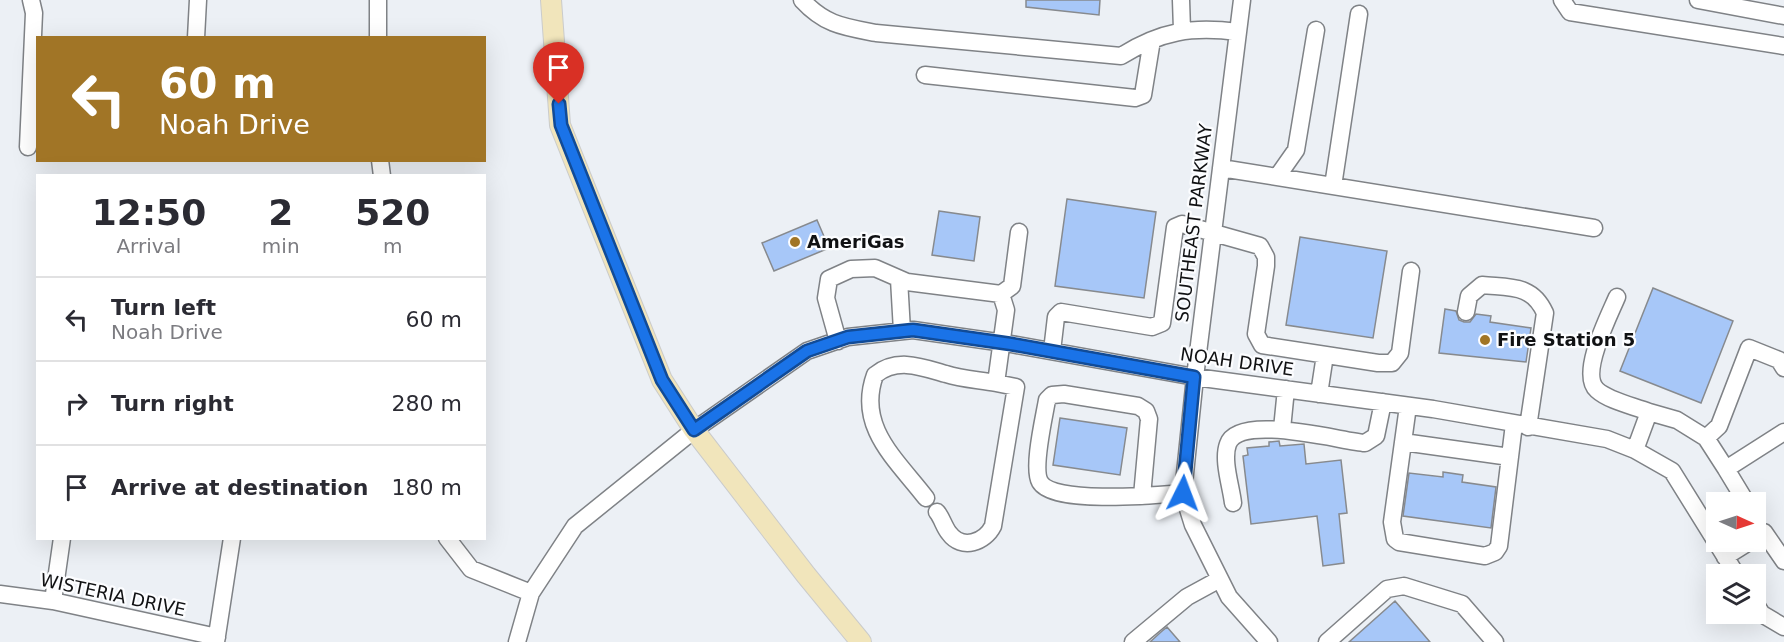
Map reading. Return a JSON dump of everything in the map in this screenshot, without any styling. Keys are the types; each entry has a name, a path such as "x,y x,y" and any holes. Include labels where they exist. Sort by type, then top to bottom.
{"main road":[{"path":"551,0 561,125 662,380 694,430 861,642"}],"street":[{"path":"28,147 34,13 31,0"},
{"path":"196,36 198,0"},
{"path":"378,0 378,36"},
{"path":"802,0 817,16 841,27 887,34 1121,56 1152,40 1182,30 1205,28 1238,32"},
{"path":"1181,0 1182,30"},
{"name":"SOUTHEAST PARKWAY","path":"1242,0 1194,377 1183,493 1193,525 1229,597 1261,639"},
{"path":"1562,0 1570,12 1784,46"},
{"path":"1698,0 1784,16"},
{"path":"1333,186 1359,14"},
{"path":"1277,177 1296,150 1316,30"},
{"path":"925,75 1135,98 1143,95 1146,86 1152,40"},
{"path":"1221,168 1594,228"},
{"path":"1052,351 1056,317 1061,312 1152,327 1162,323 1175,227 1182,224 1260,246 1266,257 1256,334 1262,345 1392,363 1400,353 1411,271"},
{"path":"838,341 826,298 829,279 851,269 875,268 899,279 1001,294 1012,286 1019,232"},
{"path":"899,279 902,331"},
{"path":"1408,406 1392,533 1395,539 1399,542 1485,556 1495,552 1499,546 1510,457 1521,425 1545,313 1538,298 1521,289 1482,285 1469,296 1466,312"},
{"path":"996,383 1006,310 1001,294"},
{"path":"1617,297 1590,367 1592,383 1598,391 1649,412 1677,420 1706,438 1740,492"},
{"name":"NOAH DRIVE","path":"517,642 531,593 575,526 694,430 807,351 838,341 913,330 1052,351 1194,377 1383,402 1607,439 1635,450 1672,471 1730,564"},
{"path":"1706,438 1719,426 1749,348 1779,360 1784,368"},
{"path":"1319,394 1325,355"},
{"path":"926,498 874,429 870,403 875,375 895,366 912,364 946,374 1016,387 993,526 988,535 969,543 957,541 950,535 937,512"},
{"path":"1282,429 1286,389"},
{"path":"1143,496 1149,419 1146,411 1138,406 1052,395 1047,400 1039,456 1037,475 1041,484 1049,489 1098,497 1143,496 1183,493"},
{"path":"1233,503 1227,456 1227,445 1231,437 1238,433 1282,429 1365,443 1376,436 1383,402"},
{"path":"1635,450 1649,412"},
{"path":"1726,470 1784,432"},
{"path":"1403,442 1510,457"},
{"path":"1766,539 1784,561"},
{"path":"53,601 62,540"},
{"path":"216,639 232,540"},
{"path":"449,540 471,569 531,593"},
{"path":"1725,556 1732,552"},
{"path":"1133,642 1187,597 1220,579"},
{"path":"1327,642 1387,589 1398,586 1462,604 1495,642"},
{"name":"WISTERIA DRIVE","path":"0,594 53,601 216,639"},
{"path":"1766,617 1784,629 1780,642"}],"building":[{"path":"1026,0 1100,0 1099,15 1026,7"},
{"path":"1067,199 1156,212 1144,298 1055,286"},
{"path":"939,211 980,217 974,261 932,255"},
{"path":"817,220 829,248 774,271 762,243"},
{"path":"1300,237 1387,251 1373,338 1286,325"},
{"path":"1653,288 1733,321 1701,403 1620,371"},
{"name":"Fire Station 5","path":"1445,309 1456,311 1459,320 1464,322 1470,322 1476,314 1491,316 1490,322 1531,328 1526,362 1439,353"},
{"path":"1060,418 1127,428 1120,475 1053,465"},
{"path":"1279,441 1280,446 1304,444 1306,464 1341,460 1347,513 1339,514 1344,563 1323,566 1317,516 1251,524 1243,456 1248,455 1247,448 1269,446 1269,442"},
{"path":"1443,472 1463,475 1462,482 1496,487 1491,528 1403,516 1409,473 1443,477"},
{"path":"1395,601 1430,642 1349,642"},
{"path":"1167,627 1180,642 1150,642 1161,632"}],"place":[{"name":"AmeriGas","path":"795,242"},
{"name":"Fire Station 5","path":"1485,340"}],"route":[{"path":"559,104 561,125 662,380 694,430 807,351 848,337 913,330 1011,344 1194,377 1183,493"}]}
